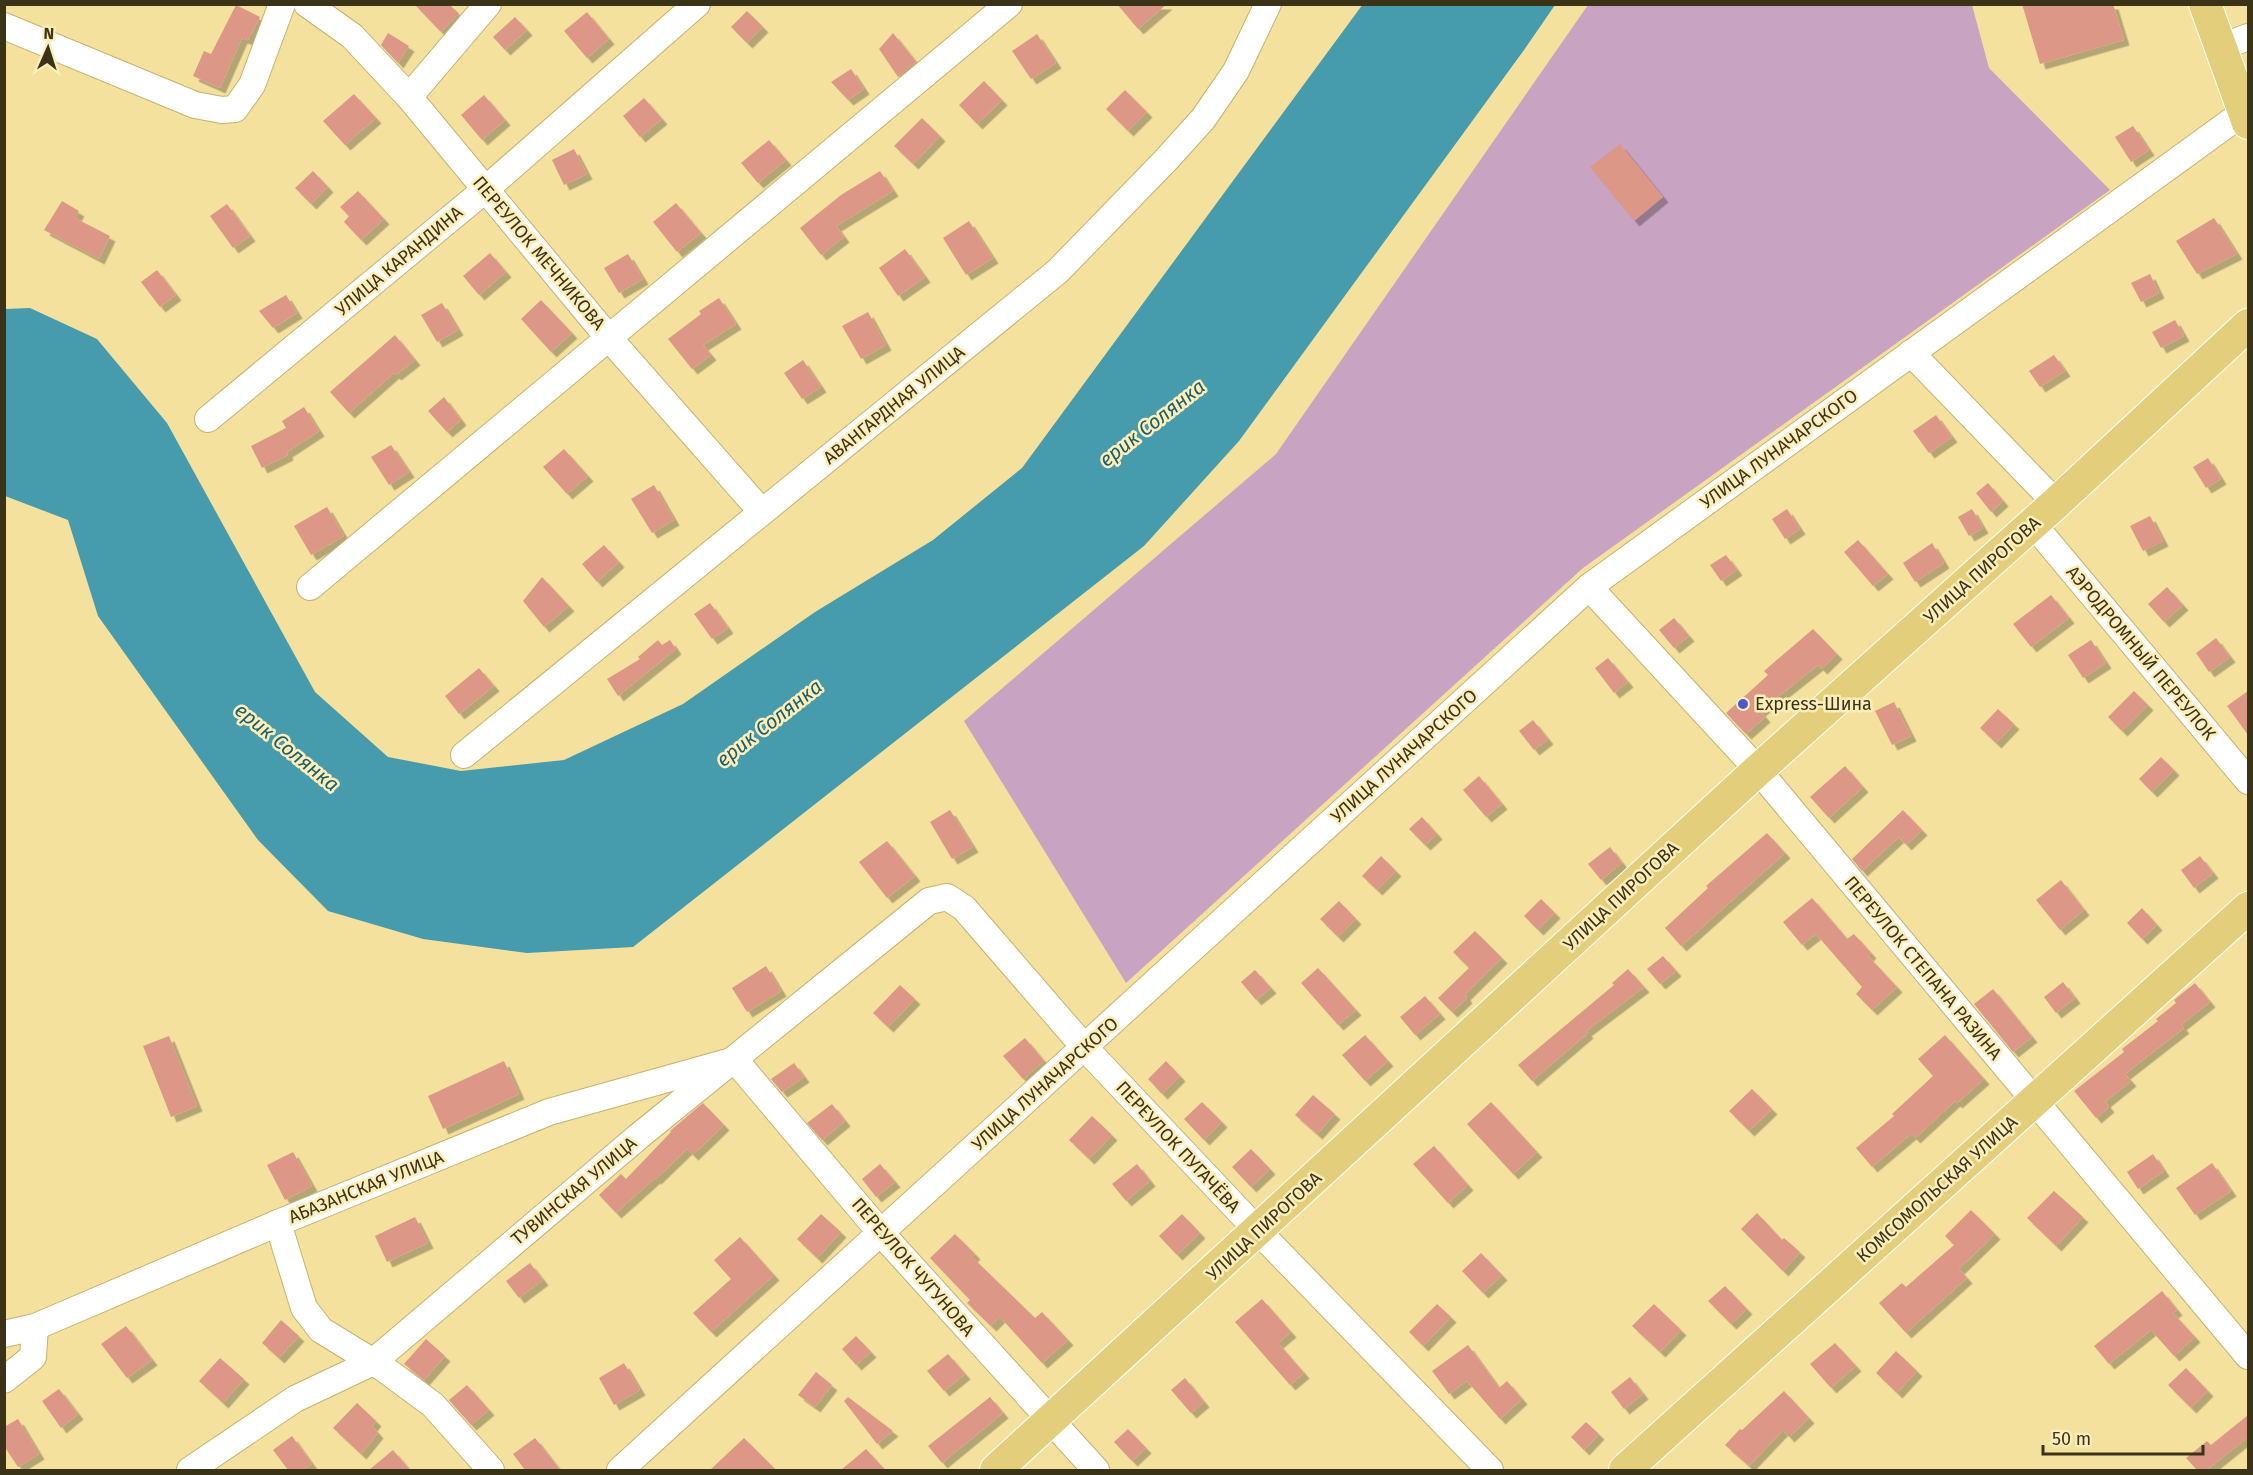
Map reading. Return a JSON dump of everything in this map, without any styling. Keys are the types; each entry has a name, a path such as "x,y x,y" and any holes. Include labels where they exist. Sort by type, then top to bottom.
{"main road":[{"path":"2205,4 2235,42 2246,117"},
{"name":"УЛИЦА ПИРОГОВА","path":"996,1470 1758,770 2033,524 2248,325"},
{"name":"КОМСОМОЛЬСКАЯ УЛИЦА","path":"1625,1470 2248,908"}],"street":[{"path":"4,26 195,105 222,110 236,108 252,86 282,4"},
{"name":"ПЕРЕУЛОК МЕЧНИКОВА","path":"307,4 352,36 409,97 608,337 761,511"},
{"path":"409,97 488,4"},
{"name":"УЛИЦА КАРАНДИНА","path":"208,419 486,189 697,4"},
{"path":"310,587 1009,4"},
{"name":"АВАНГАРДНАЯ УЛИЦА","path":"465,755 761,511 1058,271 1203,119 1236,71 1268,4"},
{"name":"УЛИЦА ЛУНАЧАРСКОГО","path":"620,1470 1589,587 1911,353 2246,117"},
{"path":"1911,353 2056,503"},
{"name":"АЭРОДРОМНЫЙ ПЕРЕУЛОК","path":"2033,524 2248,781"},
{"name":"ПЕРЕУЛОК СТЕПАНА РАЗИНА","path":"1589,587 1758,770 2248,1356"},
{"name":"ПЕРЕУЛОК ПУГАЧЁВА","path":"947,897 964,908 1085,1048 1258,1231 1490,1470"},
{"name":"ТУВИНСКАЯ УЛИЦА","path":"190,1470 295,1399 373,1362 639,1136 929,901 947,897"},
{"name":"АБАЗАНСКАЯ УЛИЦА","path":"4,1334 35,1327 278,1223 549,1112 735,1060"},
{"name":"ПЕРЕУЛОК ЧУГУНОВА","path":"735,1060 881,1233 1096,1470"},
{"path":"278,1223 304,1308 321,1330 373,1362 433,1405 492,1470"},
{"path":"4,1380 33,1357 35,1327"}],"shaded area":[{"path":"1588,5 1972,5 1989,68 2110,190 1583,568 1126,983 964,721 1276,454"}],"water":[{"name":"ерик Солянка","path":"1363,4 1555,5 1239,441 1144,546 633,947 527,953 423,939 328,911 258,840 98,616 68,520 5,496 5,309 30,308 97,339 167,423 315,692 388,757 461,771 564,760 683,704 815,612 933,540 1022,468"}],"building":[{"path":"414,4 449,4 459,14 441,32"},
{"path":"1117,4 1167,4 1138,29"},
{"path":"2022,4 2113,4 2124,40 2040,64"},
{"path":"236,5 260,17 248,40 242,38 220,88 193,76 204,51 211,54"},
{"path":"747,11 763,27 747,43 731,27"},
{"path":"587,12 609,39 587,58 564,31"},
{"path":"515,17 527,30 505,50 493,37"},
{"path":"388,33 409,46 398,63 381,45"},
{"path":"893,33 916,62 898,77 879,49"},
{"path":"1037,34 1056,63 1031,79 1012,51"},
{"path":"851,69 864,89 848,100 831,82"},
{"path":"984,81 1002,100 977,124 959,105"},
{"path":"1125,90 1147,112 1128,131 1106,109"},
{"path":"354,94 376,118 345,145 323,121"},
{"path":"484,95 505,120 482,140 461,115"},
{"path":"644,98 662,119 640,137 623,116"},
{"path":"922,118 940,136 913,164 894,146"},
{"path":"2133,126 2149,150 2131,162 2115,137"},
{"path":"769,140 786,160 758,183 741,163"},
{"path":"1620,144 1663,197 1634,221 1590,167"},
{"path":"574,149 587,174 564,185 552,160"},
{"path":"313,171 328,187 311,204 295,188"},
{"path":"880,171 893,191 836,226 844,237 821,255 800,228 841,195"},
{"path":"358,191 384,219 361,240 344,222 349,216 340,207"},
{"path":"62,201 79,211 75,218 110,236 99,259 44,230"},
{"path":"676,203 701,233 677,252 653,222"},
{"path":"227,204 250,236 233,248 210,216"},
{"path":"2214,218 2237,254 2197,274 2176,241"},
{"path":"969,221 993,258 966,275 943,238"},
{"path":"905,249 925,277 898,296 879,268"},
{"path":"490,253 506,272 479,295 463,276"},
{"path":"628,254 643,279 619,293 604,268"},
{"path":"157,270 176,295 160,307 141,282"},
{"path":"2150,274 2159,293 2141,302 2131,283"},
{"path":"286,295 297,313 273,328 259,311"},
{"path":"719,298 736,324 703,345 711,355 692,369 668,339 701,314 699,311"},
{"path":"541,300 572,333 551,352 521,319"},
{"path":"442,303 458,330 437,342 421,315"},
{"path":"868,312 886,345 861,359 842,326"},
{"path":"2175,320 2184,336 2161,348 2152,332"},
{"path":"395,335 415,360 396,375 394,373 349,413 330,392"},
{"path":"2054,355 2065,371 2040,387 2029,371"},
{"path":"803,360 821,387 802,399 784,373"},
{"path":"444,397 461,420 447,432 428,411"},
{"path":"304,407 319,431 287,452 288,455 262,468 251,446 286,428 282,421"},
{"path":"1936,415 1952,437 1929,453 1913,431"},
{"path":"391,445 409,472 389,485 371,457"},
{"path":"564,449 588,476 567,494 543,467"},
{"path":"2208,458 2221,479 2206,488 2193,467"},
{"path":"1988,483 2003,501 1991,512 1976,493"},
{"path":"654,485 674,520 652,533 631,499"},
{"path":"327,507 344,536 311,555 294,526"},
{"path":"1787,509 1800,529 1785,539 1772,519"},
{"path":"1972,509 1983,528 1969,536 1958,517"},
{"path":"2150,516 2163,541 2143,551 2130,526"},
{"path":"1858,540 1888,574 1873,586 1844,552"},
{"path":"1932,543 1944,563 1915,582 1903,563"},
{"path":"604,545 619,562 597,582 582,564"},
{"path":"1726,555 1737,570 1721,581 1710,565"},
{"path":"542,577 569,606 544,627 523,601"},
{"path":"2167,587 2183,605 2164,622 2148,604"},
{"path":"2051,595 2069,618 2031,647 2013,624"},
{"path":"710,603 728,628 712,639 694,614"},
{"path":"1674,618 1689,636 1674,648 1659,630"},
{"path":"1813,629 1837,654 1822,669 1818,665 1760,711 1765,717 1746,734 1726,713 1768,675 1764,671"},
{"path":"2216,638 2230,657 2209,672 2196,653"},
{"path":"658,640 662,645 670,640 676,649 618,696 607,679 640,659 638,657"},
{"path":"2091,640 2106,663 2083,678 2068,655"},
{"path":"1608,658 1628,682 1614,693 1595,668"},
{"path":"479,668 494,686 459,714 445,696"},
{"path":"2134,691 2148,705 2122,731 2108,717"},
{"path":"2248,691 2248,735 2227,706"},
{"path":"1894,702 1911,736 1892,745 1875,711"},
{"path":"1998,709 2014,724 1996,743 1980,728"},
{"path":"1533,720 1548,739 1534,750 1519,731"},
{"path":"2161,757 2174,770 2152,792 2139,779"},
{"path":"1845,766 1863,787 1829,818 1810,797"},
{"path":"1479,776 1502,804 1486,817 1463,790"},
{"path":"950,810 973,847 952,859 930,822"},
{"path":"1903,810 1922,830 1906,845 1899,837 1862,871 1852,859"},
{"path":"1422,817 1437,834 1425,845 1409,829"},
{"path":"1767,833 1785,853 1681,946 1665,928 1708,888 1706,886"},
{"path":"887,841 915,876 887,898 859,862"},
{"path":"1610,847 1622,863 1601,880 1588,864"},
{"path":"1381,856 1396,871 1377,890 1362,876"},
{"path":"2200,856 2213,873 2194,888 2181,870"},
{"path":"2061,880 2084,910 2060,930 2036,900"},
{"path":"1812,898 1847,939 1854,934 1871,953 1868,956 1897,987 1872,1010 1856,994 1862,987 1816,934 1802,945 1783,922"},
{"path":"1541,899 1555,913 1538,930 1524,916"},
{"path":"1339,901 1356,919 1338,937 1320,919"},
{"path":"2142,908 2157,925 2142,939 2127,923"},
{"path":"1475,931 1502,958 1465,995 1467,998 1452,1012 1438,998 1469,968 1453,952"},
{"path":"1663,956 1676,971 1660,984 1647,969"},
{"path":"766,966 781,991 747,1012 732,988"},
{"path":"1318,968 1356,1010 1338,1025 1301,983"},
{"path":"1628,969 1644,987 1586,1031 1588,1033 1532,1081 1518,1065 1614,985 1612,983"},
{"path":"1255,970 1271,988 1256,1000 1241,982"},
{"path":"2063,982 2075,998 2056,1013 2044,997"},
{"path":"2195,983 2210,1002 2181,1025 2184,1028 2125,1074 2131,1081 2105,1102 2109,1107 2096,1118 2074,1091 2124,1052 2122,1049 2158,1021 2156,1019 2176,1003 2174,1000"},
{"path":"900,985 915,999 888,1027 873,1013"},
{"path":"1993,989 2032,1037 2013,1052 1974,1004"},
{"path":"1425,996 1440,1014 1415,1035 1400,1017"},
{"path":"1365,1035 1388,1061 1365,1081 1342,1055"},
{"path":"1945,1035 1984,1079 1957,1103 1955,1101 1915,1138 1911,1134 1872,1167 1856,1148 1894,1116 1892,1114 1933,1076 1918,1059"},
{"path":"169,1036 197,1106 171,1117 143,1046"},
{"path":"1025,1038 1044,1061 1023,1079 1003,1056"},
{"path":"504,1061 519,1094 443,1129 428,1096"},
{"path":"1166,1061 1180,1076 1162,1094 1148,1079"},
{"path":"794,1063 804,1077 782,1092 771,1079"},
{"path":"1752,1089 1772,1109 1749,1131 1729,1111"},
{"path":"1313,1095 1335,1114 1317,1134 1295,1115"},
{"path":"1202,1102 1222,1122 1204,1140 1184,1119"},
{"path":"1491,1102 1537,1152 1513,1174 1467,1124"},
{"path":"703,1103 724,1125 693,1155 687,1149 616,1213 599,1195 621,1174 626,1179 670,1131"},
{"path":"832,1104 845,1121 822,1140 807,1123"},
{"path":"1092,1116 1112,1135 1089,1159 1069,1140"},
{"path":"1434,1146 1468,1185 1448,1203 1413,1164"},
{"path":"1251,1149 1270,1169 1251,1187 1232,1167"},
{"path":"293,1152 312,1186 285,1200 267,1165"},
{"path":"2153,1154 2164,1171 2138,1189 2127,1172"},
{"path":"2212,1163 2231,1191 2195,1215 2176,1188"},
{"path":"880,1164 895,1182 876,1197 862,1179"},
{"path":"1137,1164 1150,1181 1126,1201 1112,1184"},
{"path":"2054,1191 2083,1217 2056,1246 2027,1218"},
{"path":"1971,1210 1995,1234 1959,1269 1967,1278 1906,1333 1879,1303 1902,1283 1906,1287 1954,1245 1945,1236"},
{"path":"1757,1213 1782,1240 1784,1238 1800,1252 1783,1271 1741,1229"},
{"path":"821,1214 841,1232 817,1258 797,1239"},
{"path":"1182,1214 1200,1233 1177,1255 1159,1236"},
{"path":"415,1217 428,1243 387,1262 375,1236"},
{"path":"955,1234 975,1254 972,1257 1035,1318 1042,1312 1068,1340 1042,1363 1000,1317 991,1326 967,1303 970,1300 930,1258"},
{"path":"740,1237 774,1275 711,1332 693,1313 731,1279 714,1260"},
{"path":"1481,1253 1502,1275 1483,1293 1462,1271"},
{"path":"530,1263 543,1280 519,1298 506,1281"},
{"path":"1725,1286 1747,1309 1731,1324 1708,1301"},
{"path":"2162,1291 2177,1310 2173,1313 2195,1337 2174,1356 2151,1330 2109,1364 2094,1346"},
{"path":"1262,1299 1291,1332 1278,1343 1304,1373 1290,1385 1235,1322"},
{"path":"1437,1304 1451,1317 1423,1346 1409,1332"},
{"path":"1654,1304 1681,1330 1660,1352 1632,1326"},
{"path":"281,1320 299,1336 279,1358 262,1343"},
{"path":"126,1326 152,1360 127,1378 101,1344"},
{"path":"856,1336 871,1352 856,1365 842,1349"},
{"path":"426,1339 445,1356 424,1380 404,1364"},
{"path":"1835,1343 1856,1366 1831,1388 1810,1364"},
{"path":"1468,1345 1499,1388 1507,1381 1522,1399 1500,1419 1467,1381 1449,1394 1432,1371"},
{"path":"1896,1351 1917,1371 1897,1393 1876,1373"},
{"path":"948,1354 965,1374 944,1391 927,1371"},
{"path":"220,1358 244,1379 223,1403 199,1381"},
{"path":"624,1363 640,1390 614,1405 599,1378"},
{"path":"2186,1368 2208,1391 2191,1408 2168,1385"},
{"path":"816,1372 832,1385 815,1407 798,1395"},
{"path":"1630,1377 1643,1394 1624,1409 1611,1392"},
{"path":"1185,1378 1204,1402 1191,1413 1171,1390"},
{"path":"467,1385 489,1410 471,1425 449,1400"},
{"path":"59,1389 78,1414 61,1428 42,1401"},
{"path":"1784,1391 1809,1418 1789,1437 1783,1430 1749,1466 1725,1445"},
{"path":"848,1397 893,1431 877,1444 844,1401"},
{"path":"990,1397 1003,1413 942,1463 928,1446"},
{"path":"357,1403 376,1421 372,1426 378,1433 361,1454 333,1428"},
{"path":"2248,1415 2248,1437 2207,1470 2197,1470 2186,1458 2207,1441 2211,1445"},
{"path":"18,1419 39,1454 18,1467 4,1446 4,1427"},
{"path":"1586,1422 1599,1434 1584,1450 1571,1437"},
{"path":"1128,1429 1146,1448 1132,1461 1114,1442"},
{"path":"292,1436 312,1464 303,1470 288,1470 273,1450"},
{"path":"535,1438 560,1470 525,1470 513,1454"},
{"path":"744,1438 776,1470 710,1470"},
{"path":"866,1449 885,1470 841,1470"},
{"path":"393,1450 410,1470 369,1470"}],"place":[{"name":"Express-Шина","path":"1743,704"}]}
